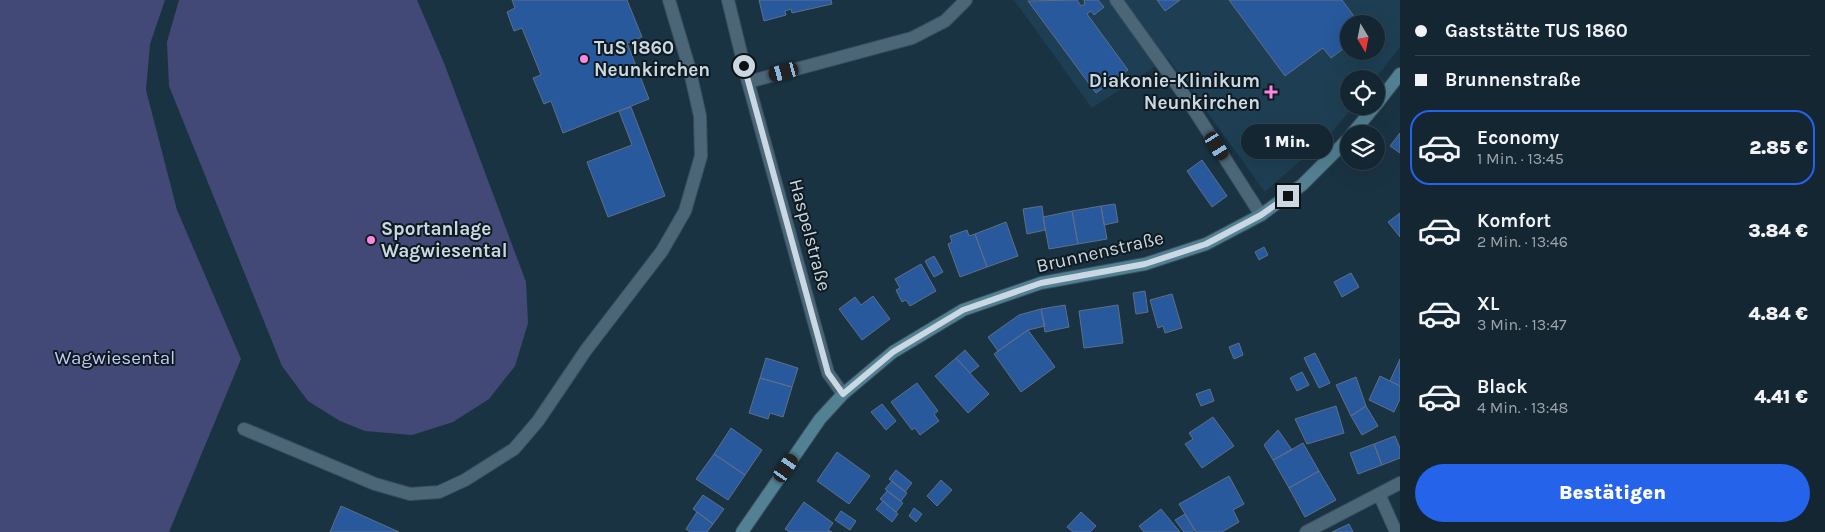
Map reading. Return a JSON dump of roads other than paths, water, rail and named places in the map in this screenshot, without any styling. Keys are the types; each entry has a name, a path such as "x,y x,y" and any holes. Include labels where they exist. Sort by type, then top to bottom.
{"street":[{"path":"244,429 375,484 410,494 439,492 465,480 514,449 538,421 586,350 662,251 685,210 701,156 700,116 689,67 669,0"},
{"name":"Haspelstraße","path":"728,0 748,82 828,373 843,394"},
{"path":"748,82 912,38 945,21 966,0"},
{"path":"1116,0 1187,99 1261,215"},
{"path":"1385,94 1400,74"},
{"path":"1360,125 1368,115"},
{"name":"Brunnenstraße","path":"742,532 820,419 843,394 893,352 963,310 1041,283 1145,264 1206,244 1261,215 1302,186 1340,147"},
{"path":"1306,532 1400,483"},
{"path":"1379,494 1396,532"}],"place":[{"name":"TuS 1860 Neunkirchen","path":"584,59"},
{"name":"Diakonie-Klinikum Neunkirchen","path":"1271,92"},
{"name":"Sportanlage Wagwiesental","path":"371,240"}],"park label":[{"name":"Wagwiesental","path":"115,358"}]}
